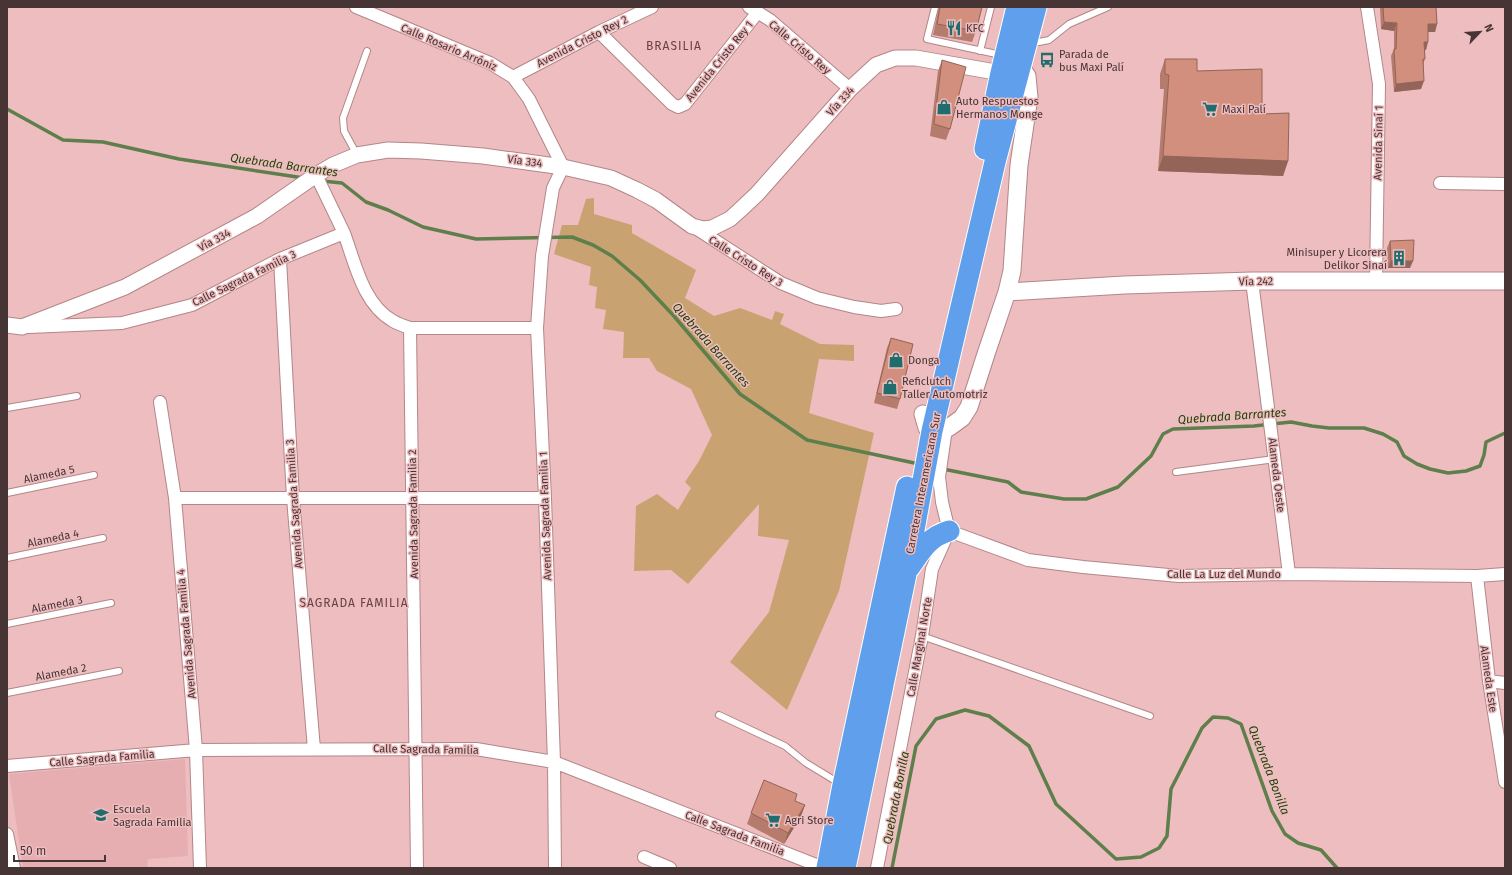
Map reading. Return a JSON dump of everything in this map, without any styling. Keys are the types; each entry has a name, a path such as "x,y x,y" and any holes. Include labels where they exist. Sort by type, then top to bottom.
{"highway":[{"name":"Carretera Interamericana Sur","path":"845,868 906,574 934,425 960,256 1016,56 1017,7"},
{"path":"1016,56 1026,30 1028,7"},
{"name":"Carretera Interamericana Sur","path":"825,868 843,785 934,425 1003,133 1005,113 1003,88 1036,7"},
{"path":"906,574 923,547 938,534 949,531"}],"main road":[{"path":"934,425 962,418 969,407 1007,292 1012,271 1019,165 1029,97 1027,76 1016,56"},
{"name":"Vía 242","path":"1007,292 1124,285 1252,280 1505,281"}],"street":[{"name":"Calle Rosario Arróniz","path":"356,7 490,63 513,77 529,99 563,167"},
{"name":"Avenida Cristo Rey 2","path":"513,77 599,32 652,7"},
{"name":"Avenida Sinaí 1","path":"1367,7 1379,84 1376,280"},
{"name":"Avenida Cristo Rey 1","path":"599,32 672,104 678,107 685,104 754,10"},
{"name":"Calle Cristo Rey","path":"754,10 850,89"},
{"name":"Vía 334","path":"7,325 22,327 125,287 258,216 316,175 333,165 357,155 388,150 483,156 563,167 610,178 656,200 692,226 712,228 721,224 740,210 757,194 850,89 876,65 895,58 916,58 935,61 1016,56"},
{"name":"Avenida Sagrada Familia 1","path":"556,868 545,498 537,328 543,248 553,188 563,167"},
{"path":"316,175 344,233 362,282 371,301 384,315 394,322 410,328 537,328"},
{"path":"1440,183 1505,184"},
{"name":"Calle Cristo Rey 3","path":"692,226 781,283 817,298 854,307 881,310 896,309"},
{"name":"Calle Sagrada Familia 3","path":"22,327 122,324 192,305 280,259 344,233"},
{"name":"Avenida Sagrada Familia 3","path":"280,259 293,498 314,749"},
{"name":"Alameda Oeste","path":"1252,280 1289,574"},
{"name":"Avenida Sagrada Familia 2","path":"410,328 413,498 414,748 417,868"},
{"name":"Avenida Sagrada Familia 4","path":"160,402 175,498 196,750 200,868"},
{"path":"934,425 942,502 949,531"},
{"path":"175,498 545,498"},
{"name":"Calle La Luz del Mundo","path":"949,531 1028,560 1179,576 1289,574 1477,576 1505,574"},
{"name":"Calle Marginal Norte","path":"877,868 922,636 932,569 949,531"},
{"name":"Alameda Este","path":"1477,576 1489,681 1505,782"},
{"path":"1489,681 1505,683"},
{"name":"Calle Sagrada Familia","path":"7,766 196,750 414,748 476,749 554,762 825,868"},
{"path":"7,834 14,868"},
{"path":"644,857 670,868"}],"lane":[{"path":"935,7 927,39 980,51 1016,56 1039,42 1049,40 1069,24 1108,7"},
{"path":"980,51 991,7"},
{"path":"357,155 344,131 343,118 367,51"},
{"path":"7,408 77,396"},
{"path":"1176,472 1275,459"},
{"name":"Alameda 5","path":"7,493 94,475"},
{"name":"Alameda 4","path":"7,558 103,538"},
{"name":"Alameda 3","path":"7,624 111,603"},
{"path":"922,636 1150,716"},
{"name":"Alameda 2","path":"7,693 119,671"},
{"path":"719,715 785,746 806,763 843,785"}],"shaded area":[{"path":"594,198 594,214 632,225 632,233 696,270 685,298 714,316 740,308 772,320 775,311 784,314 780,324 820,344 854,345 854,361 819,359 809,413 874,433 839,591 787,710 730,662 769,612 789,540 758,536 759,504 688,584 671,570 634,571 636,506 657,494 678,510 691,488 685,482 699,461 712,435 691,389 657,371 649,358 623,358 624,332 603,329 606,310 595,308 597,287 589,285 591,267 554,254 562,225 578,225 586,199"},
{"name":"Escuela Sagrada Familia","path":"185,759 188,856 148,859 147,868 23,868 9,774"}],"building":[{"name":"KFC","path":"940,7 982,7 976,31 937,24"},
{"path":"1383,7 1436,7 1437,24 1428,24 1428,42 1424,42 1424,81 1396,84 1394,49 1396,49 1397,23 1384,22"},
{"name":"Maxi Palí","path":"1165,59 1197,59 1197,71 1262,69 1262,114 1289,113 1288,161 1163,156 1169,75 1165,74"},
{"name":"Auto Respuestos Hermanos Monge","path":"942,60 966,67 950,129 934,124"},
{"path":"1414,240 1413,261 1391,261 1390,241"},
{"path":"891,338 913,344 900,399 877,393"},
{"name":"Agri Store","path":"764,780 797,794 795,801 805,805 788,833 751,813"}],"waterway":[{"name":"Quebrada Barrantes","path":"7,109 63,140 103,142 179,159 304,178"},
{"name":"Quebrada Barrantes","path":"322,181 342,183 366,202 388,210 423,227 476,239 572,237 593,245 612,256 640,280 673,315 740,394 807,440 919,464"},
{"name":"Quebrada Barrantes","path":"943,469 1008,482 1021,492 1064,499 1086,499 1118,487 1151,456 1163,434 1173,429 1254,426 1291,422 1329,428 1364,428 1383,434 1397,442 1404,456 1417,464 1448,473 1466,471 1480,466 1484,455 1486,442 1505,433"},
{"name":"Quebrada Bonilla","path":"892,868 916,746 936,719 965,710 989,716 1029,746 1056,804 1116,859 1141,857 1159,848 1167,836 1171,789 1202,728 1213,717 1228,718 1241,724 1272,811 1285,834 1298,843 1321,850 1337,868"}],"place":[{"name":"KFC","path":"954,28"},
{"name":"Parada de bus Maxi Palí","path":"1047,60"},
{"name":"Auto Respuestos Hermanos Monge","path":"944,107"},
{"name":"Maxi Palí","path":"1210,109"},
{"name":"Minisuper y Licorera Delikor Sinaí","path":"1399,258"},
{"name":"Donga","path":"896,360"},
{"name":"Reficlutch Taller Automotriz","path":"890,387"},
{"name":"Escuela Sagrada Familia","path":"101,815"},
{"name":"Agri Store","path":"773,820"}],"district":[{"name":"BRASILIA","path":"674,46"},
{"name":"SAGRADA FAMILIA","path":"354,603"}]}
